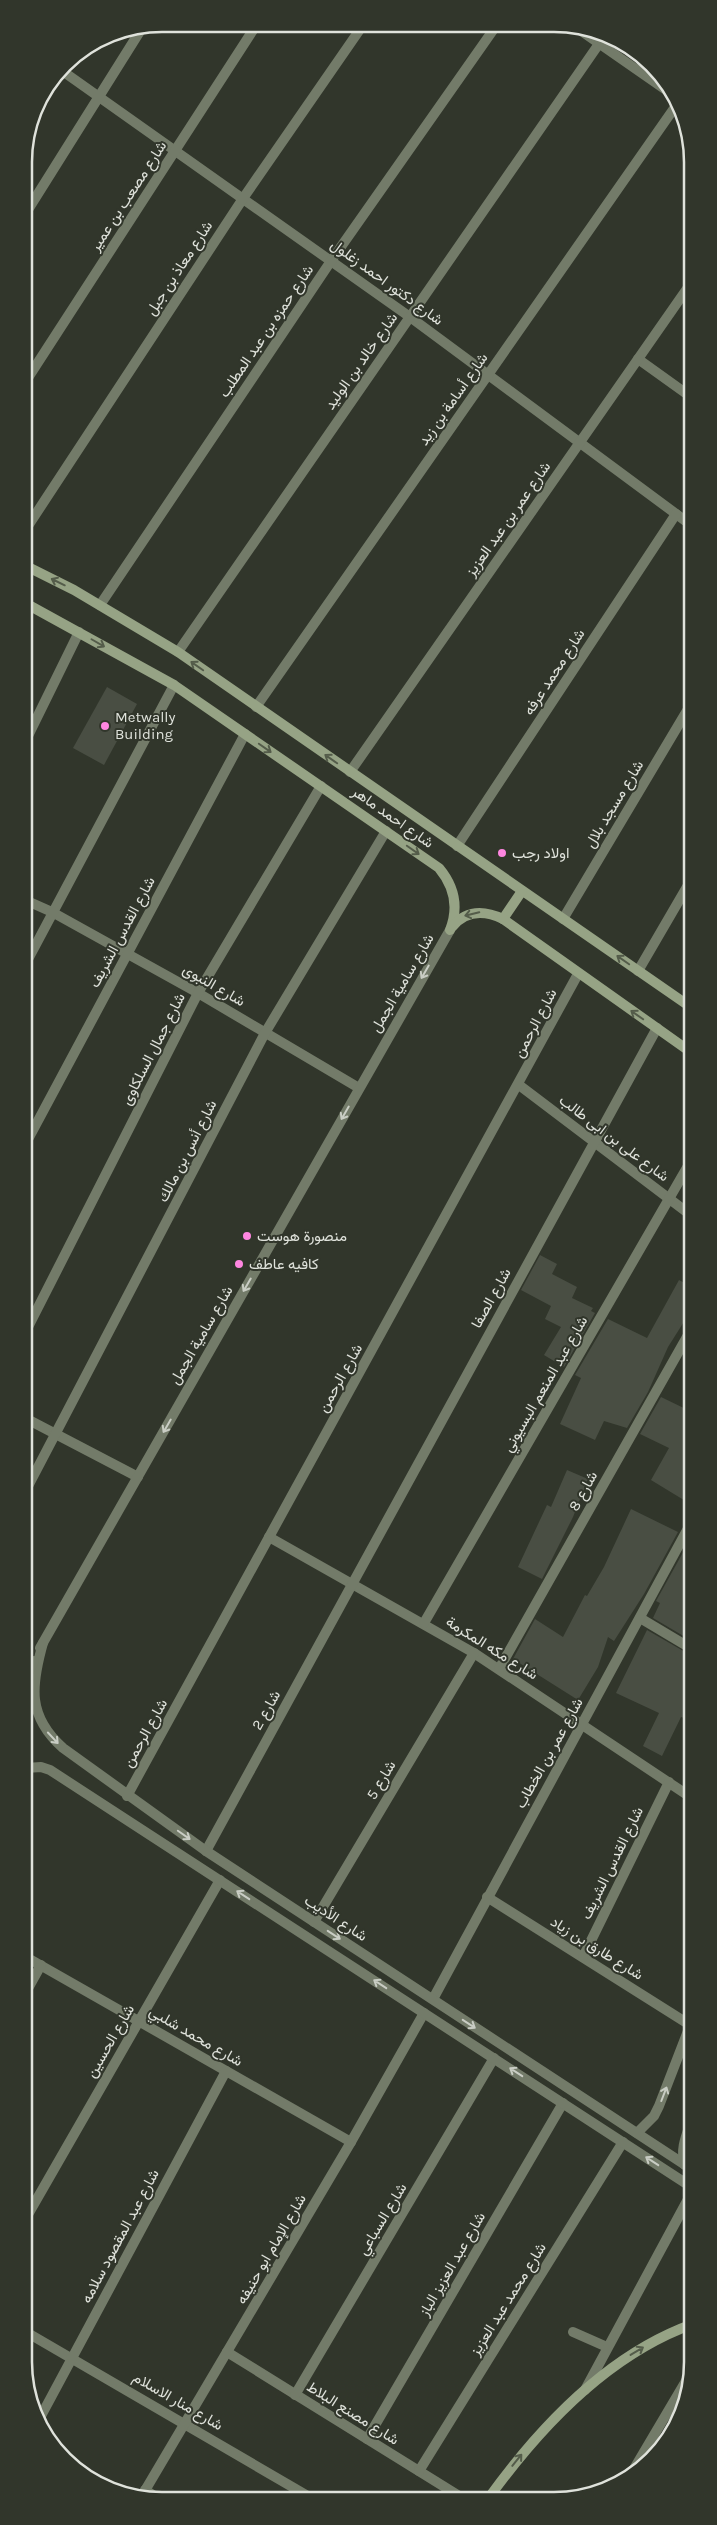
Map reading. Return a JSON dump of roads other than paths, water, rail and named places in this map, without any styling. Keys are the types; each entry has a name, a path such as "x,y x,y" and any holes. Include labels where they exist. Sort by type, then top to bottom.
{"main road":[{"name":"شارع احمد ماهر","path":"33,570 100,605 178,652 684,1003"},
{"name":"شارع احمد ماهر","path":"33,607 174,685 434,865 450,884 455,903 450,930"},
{"path":"503,919 522,891"},
{"path":"450,930 464,916 474,913 483,912 503,919 578,974 684,1047"},
{"path":"494,2492 548,2424 618,2363 641,2348 684,2328"}],"street":[{"name":"شارع مصعب بن عمير","path":"33,370 252,32"},
{"name":"شارع معاذ بن جبل","path":"33,519 244,197 358,32"},
{"name":"شارع حمزه بن عبد المطلب","path":"100,605 331,261 492,32"},
{"path":"33,202 138,35"},
{"path":"601,41 658,84"},
{"name":"شارع خالد بن الوليد","path":"178,652 601,41"},
{"name":"شارع دكتور احمد زغلول","path":"68,74 244,197 684,520"},
{"name":"شارع أسامة بن زيد","path":"256,707 674,111"},
{"name":"شارع عمر بن عبد العزيز","path":"350,772 684,293"},
{"path":"638,358 684,392"},
{"name":"شارع محمد عرفه","path":"457,846 676,514"},
{"path":"33,726 78,632"},
{"path":"33,950 174,685"},
{"name":"شارع مسجد بلال","path":"563,919 684,716"},
{"name":"شارع القدس الشريف","path":"33,1131 245,734"},
{"name":"شارع جمال السلكاوى","path":"32,1318 198,993 321,786"},
{"name":"شارع أنس بن مالك","path":"32,1479 266,1033 386,831"},
{"path":"638,971 684,892"},
{"name":"شارع النبوى","path":"33,903 52,912 198,993 359,1088"},
{"name":"شارع سامية الجمل","path":"32,1664 450,930"},
{"name":"شارع الرحمن","path":"127,1796 578,974"},
{"name":"شارع الصفا","path":"352,1583 657,1028"},
{"name":"شارع على بن ابى طالب","path":"519,1084 684,1210"},
{"name":"شارع عبد المنعم البسيوني","path":"424,1623 684,1173"},
{"name":"شارع 8","path":"499,1669 684,1342"},
{"path":"32,1422 138,1477"},
{"name":"شارع عمر بن الخطاب","path":"433,1999 684,1536"},
{"name":"شارع مكه المكرمة","path":"269,1537 474,1653 583,1723 684,1792"},
{"name":"شارع 2","path":"206,1851 352,1583"},
{"path":"640,1618 684,1644"},
{"name":"شارع الأديب","path":"43,1643 35,1670 34,1694 36,1706 45,1728 63,1748 127,1796 206,1851 684,2164"},
{"name":"شارع 5","path":"314,1922 474,1653"},
{"name":"شارع الأديب","path":"32,1768 41,1767 50,1770 684,2183"},
{"name":"شارع القدس الشريف","path":"583,1957 669,1782"},
{"name":"شارع الحسين","path":"32,2207 220,1880"},
{"name":"شارع طارق بن زياد","path":"487,1897 583,1957 684,2016"},
{"name":"شارع محمد شلبي","path":"32,1960 351,2142"},
{"path":"32,1981 41,1965"},
{"name":"شارع الإمام ابو حنيفه","path":"145,2491 351,2142 424,2013"},
{"path":"637,2133 654,2116 660,2106 684,2042"},
{"name":"شارع السباعي","path":"295,2395 494,2058"},
{"name":"شارع عبد المقصود سلامه","path":"43,2413 226,2071"},
{"name":"شارع عبد العزيز الباز","path":"368,2439 563,2103"},
{"name":"شارع محمد عبد العزيز","path":"420,2471 623,2142"},
{"path":"684,2145 682,2157 684,2160"},
{"path":"584,2393 684,2206"},
{"path":"573,2332 607,2348"},
{"name":"شارع منار الاسلام","path":"32,2335 186,2423 301,2492"},
{"name":"شارع مصنع البلاط","path":"228,2352 453,2492"},
{"path":"639,2461 682,2388"}],"place":[{"name":"Metwally Building","path":"105,726"},
{"name":"اولاد رجب","path":"502,853"},
{"name":"منصورة هوست","path":"247,1236"},
{"name":"كافيه عاطف","path":"239,1264"}]}
